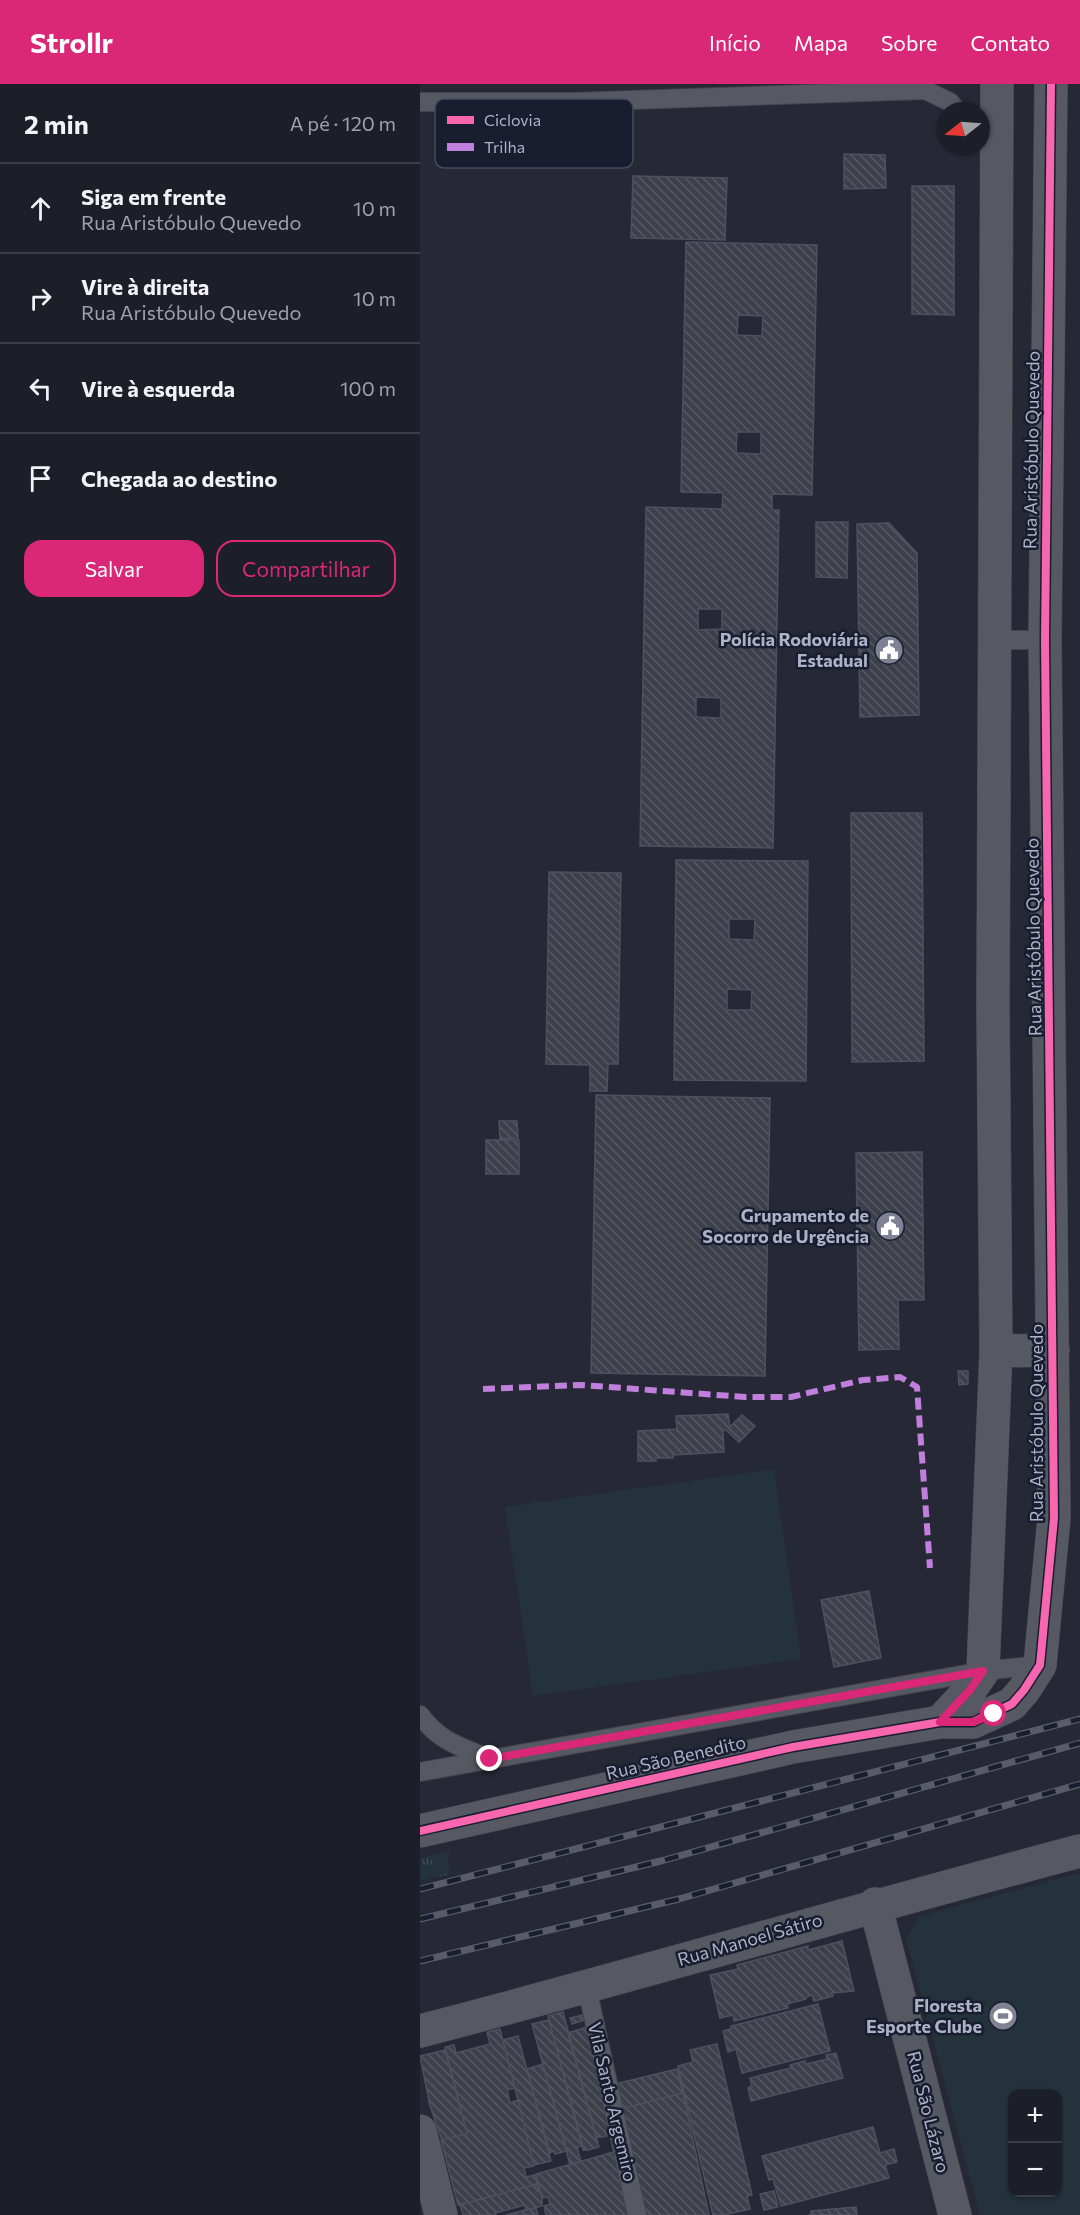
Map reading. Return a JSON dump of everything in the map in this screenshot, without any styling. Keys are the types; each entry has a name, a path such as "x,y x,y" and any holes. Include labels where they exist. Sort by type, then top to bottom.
{"street":[{"name":"Rua Aristóbulo Quevedo","path":"990,146 997,84"},
{"name":"Rua Aristóbulo Quevedo","path":"940,1722 973,1722 1012,1704 1040,1665 1054,1518 1045,640 1051,84"},
{"name":"Rua Aristóbulo Quevedo","path":"983,1671 996,1351 993,1017 996,640 989,156"},
{"path":"996,1351 1053,1350"},
{"path":"940,1722 970,1690 983,1671"},
{"name":"Rua São Benedito","path":"420,1831 793,1747 940,1722"},
{"name":"Rua Manoel Sátiro","path":"420,2031 587,1988 875,1904 1080,1851"},
{"name":"Rua São Lázaro","path":"875,1904 955,2215"},
{"path":"420,2131 441,2215"}],"lane":[{"path":"633,100 925,90 950,102"},
{"path":"420,102 463,93 536,99"},
{"path":"996,640 1045,640"},
{"path":"420,1772 983,1671 1040,1665"},
{"path":"420,1715 432,1731 446,1742 490,1759"},
{"name":"Vila Santo Argemiro","path":"587,1988 637,2215"}],"green space":[{"path":"774,1469 801,1659 533,1696 505,1507"},
{"path":"451,1851 448,1860 450,1874 420,1881 420,1858"},
{"name":"Floresta Esporte Clube","path":"1080,1873 1080,2215 980,2215 906,1938 920,1916"}],"building":[{"path":"844,154 885,155 886,188 844,189"},
{"path":"633,176 727,178 725,240 631,238"},
{"path":"912,186 954,186 954,315 912,314"},
{"path":"686,242 817,245 812,495 772,494 772,510 779,510 773,848 640,846 646,507 722,509 723,493 681,492","holes":["738,315 763,316 762,336 737,335","737,432 761,432 761,454 736,453","698,609 722,609 722,629 698,630","696,697 721,698 721,718 696,717"]},
{"path":"816,522 848,522 847,578 816,577"},
{"name":"Polícia Rodoviária Estadual","path":"889,523 917,553 919,715 860,717 857,524"},
{"path":"851,813 922,813 924,1061 852,1062"},
{"path":"676,860 808,861 806,1081 674,1080","holes":["729,919 755,919 754,940 729,939","727,989 752,990 751,1010 727,1010"]},
{"path":"549,872 621,873 618,1064 608,1064 607,1091 590,1091 590,1065 546,1064"},
{"path":"596,1095 770,1098 765,1376 591,1373"},
{"path":"499,1121 517,1121 518,1138 500,1139"},
{"path":"486,1140 519,1140 519,1174 486,1174"},
{"name":"Grupamento de Socorro de Urgência","path":"922,1152 924,1300 898,1300 899,1349 859,1350 856,1153"},
{"path":"958,1371 968,1371 968,1384 959,1385"},
{"path":"728,1414 730,1427 742,1415 755,1426 739,1442 726,1430 723,1431 724,1452 673,1455 673,1458 656,1458 656,1461 638,1461 638,1431 677,1429 676,1416"},
{"path":"869,1591 881,1658 834,1667 821,1600"},
{"path":"842,1941 854,1991 831,1993 833,1996 814,2001 812,1995 787,2004 788,2008 734,2021 733,2015 720,2018 710,1975 738,1969 737,1965 808,1946 808,1950"},
{"path":"818,2004 830,2051 742,2073 736,2049 728,2052 723,2031 731,2029 731,2026"},
{"path":"563,2012 599,2147 588,2150 583,2150 548,2016"},
{"path":"583,2015 585,2020 572,2024 570,2018"},
{"path":"549,2020 583,2146 577,2147 581,2162 570,2165 532,2024"},
{"path":"587,2027 614,2134 602,2137 596,2137 568,2033"},
{"path":"500,2029 515,2088 507,2090 510,2103 518,2100 534,2166 524,2168 526,2177 535,2175 537,2184 458,2205 441,2140 467,2134 445,2047 454,2045 456,2053 490,2044 487,2032"},
{"path":"518,2036 551,2161 534,2165 503,2040"},
{"path":"717,2044 752,2195 747,2196 750,2209 725,2215 713,2215 678,2066 693,2062 690,2050"},
{"path":"445,2050 467,2134 442,2140 430,2106 420,2056"},
{"path":"836,2053 843,2078 751,2101 748,2088 752,2086 750,2078 791,2068 790,2065 805,2061 806,2064 827,2059 826,2055"},
{"path":"543,2064 567,2151 555,2154 554,2151 550,2153 527,2069"},
{"path":"677,2069 683,2093 621,2109 615,2084"},
{"path":"683,2093 709,2215 646,2215 621,2109"},
{"path":"873,2127 880,2153 894,2149 897,2162 885,2165 889,2178 781,2206 773,2179 769,2180 762,2156"},
{"path":"614,2152 630,2215 546,2215 544,2206 550,2204 548,2197 542,2198 536,2174"},
{"path":"536,2184 542,2194 542,2206 526,2210 525,2205 495,2213 496,2215 463,2215 460,2205"},
{"path":"774,2191 778,2207 764,2210 760,2194"},
{"path":"856,2207 857,2215 811,2215 811,2211"},
{"path":"536,2208 538,2215 506,2215 529,2209"}],"railway":[{"path":"420,1889 1080,1719"},
{"path":"420,1919 661,1861 1080,1743"},
{"path":"420,1961 679,1899 1080,1784"}],"marked path":[{"path":"483,1389 582,1385 745,1397 791,1397 863,1380 900,1377 917,1387 930,1568"}],"cycle path":[{"path":"420,1831 793,1747 940,1722 973,1722 1012,1704 1040,1665 1054,1518 1045,640 1051,84"}],"place":[{"name":"Polícia Rodoviária Estadual","path":"889,650"},
{"name":"Grupamento de Socorro de Urgência","path":"890,1226"},
{"name":"Floresta Esporte Clube","path":"1003,2016"}],"route":[{"path":"490,1759 983,1671 970,1690 940,1722 973,1722 994,1714"}]}
